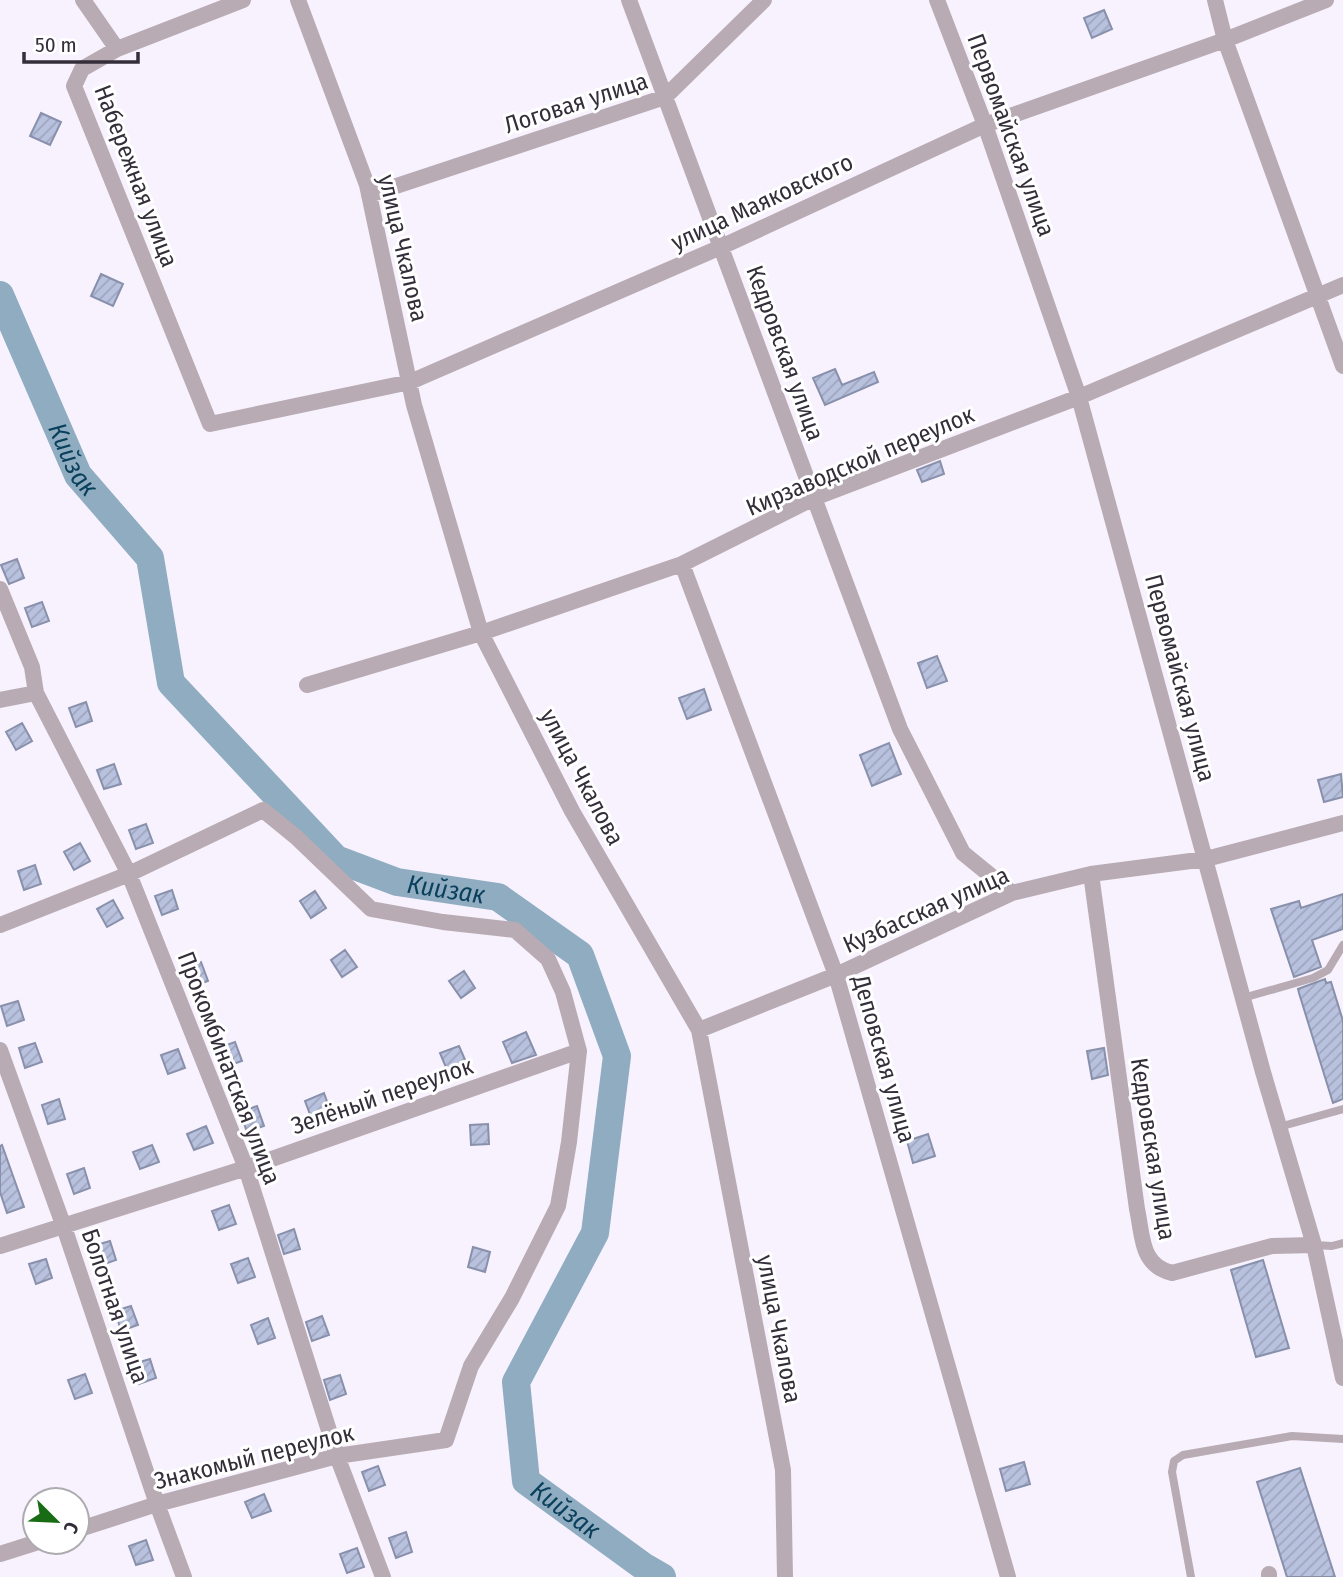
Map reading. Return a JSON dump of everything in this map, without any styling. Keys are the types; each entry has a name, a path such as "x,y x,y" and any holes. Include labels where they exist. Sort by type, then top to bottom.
{"street":[{"path":"83,0 117,49"},
{"name":"Набережная улица","path":"210,424 74,86 82,69 117,49 243,0"},
{"name":"улица Чкалова","path":"298,0 369,195 410,382 481,633 572,811 699,1030 783,1470 785,1577"},
{"name":"Кедровская улица","path":"629,0 900,729 964,853 1012,893"},
{"name":"Логовая улица","path":"369,195 665,97 764,0"},
{"name":"Первомайская улица","path":"937,0 985,125 1079,397 1243,998 1314,1245 1343,1378"},
{"path":"1215,0 1225,40 1343,366"},
{"name":"улица Маяковского","path":"210,424 410,382 721,247 985,125 1225,40 1326,0"},
{"name":"Кирзаводской переулок","path":"307,685 481,633 682,564 814,498 1079,397 1343,285"},
{"name":"Деповская улица","path":"682,564 836,975 1008,1577"},
{"name":"Прокомбинатская улица","path":"0,589 32,667 36,693 129,874 246,1168 337,1456 383,1577"},
{"path":"0,700 36,693"},
{"path":"0,925 129,874 263,810 296,837 371,909 443,922 515,930 548,959 563,992 579,1051"},
{"name":"Кузбасская улица","path":"699,1030 836,975 1012,893 1091,874 1206,859 1343,823"},
{"name":"Кедровская улица","path":"1091,874 1137,1209 1148,1260 1160,1270 1172,1273 1272,1246 1314,1245"},
{"name":"Болотная улица","path":"0,1050 184,1577"},
{"name":"Зелёный переулок","path":"0,1246 246,1168 579,1051"},
{"name":"Знакомый переулок","path":"91,1525 157,1504 337,1456 446,1440 471,1366 512,1298 558,1206 569,1142 579,1051"},
{"path":"0,1554 21,1547"}],"lane":[{"path":"1243,998 1313,978 1328,970 1343,945"},
{"path":"1279,1127 1343,1108"},
{"path":"1314,1245 1343,1244"},
{"path":"1191,1577 1172,1472 1174,1461 1184,1455 1292,1436 1343,1440"}],"building":[{"path":"1104,10 1112,29 1092,38 1084,18"},
{"path":"41,113 61,122 50,145 30,136"},
{"path":"101,274 123,284 113,306 91,296"},
{"path":"835,369 842,385 874,372 878,382 825,405 813,378"},
{"path":"940,461 944,474 922,482 917,470"},
{"path":"17,559 24,578 9,584 1,565"},
{"path":"42,602 49,621 32,627 25,608"},
{"path":"937,656 947,681 927,688 918,663"},
{"path":"704,689 711,710 687,719 679,698"},
{"path":"86,702 92,721 76,727 69,708"},
{"path":"22,723 32,741 16,750 6,732"},
{"path":"889,743 901,774 872,786 860,755"},
{"path":"114,764 121,784 104,789 97,770"},
{"path":"1341,774 1343,797 1324,802 1318,780"},
{"path":"146,824 153,843 136,849 129,830"},
{"path":"80,843 90,861 74,870 64,852"},
{"path":"35,865 41,884 24,890 18,871"},
{"path":"172,890 178,909 162,915 155,896"},
{"path":"315,891 326,908 311,918 300,901"},
{"path":"1343,894 1343,929 1312,940 1321,967 1294,977 1271,909 1299,901 1301,908"},
{"path":"113,900 123,918 107,927 97,909"},
{"path":"345,950 357,967 342,977 331,960"},
{"path":"201,962 208,981 192,987 185,968"},
{"path":"464,971 475,988 461,998 449,981"},
{"path":"1325,979 1326,983 1331,982 1343,1021 1343,1099 1333,1103 1298,989"},
{"path":"18,1001 24,1020 7,1026 1,1006"},
{"path":"526,1032 536,1055 512,1063 503,1042"},
{"path":"235,1042 242,1061 225,1067 218,1048"},
{"path":"35,1043 42,1062 25,1068 19,1048"},
{"path":"459,1046 466,1062 447,1070 440,1053"},
{"path":"1104,1048 1108,1075 1092,1079 1087,1051"},
{"path":"178,1049 185,1068 168,1074 161,1055"},
{"path":"324,1093 330,1110 311,1117 305,1101"},
{"path":"59,1099 65,1119 48,1124 42,1105"},
{"path":"257,1106 264,1126 247,1132 240,1112"},
{"path":"488,1124 489,1144 471,1145 470,1125"},
{"path":"206,1126 213,1143 194,1150 187,1134"},
{"path":"928,1134 935,1156 913,1163 907,1141"},
{"path":"2,1145 24,1207 7,1213 0,1192"},
{"path":"152,1145 159,1162 140,1169 133,1152"},
{"path":"84,1168 90,1188 74,1194 67,1174"},
{"path":"229,1205 236,1224 219,1230 212,1211"},
{"path":"294,1229 300,1249 284,1254 278,1235"},
{"path":"110,1241 116,1260 99,1266 93,1246"},
{"path":"473,1247 490,1252 485,1272 468,1267"},
{"path":"248,1258 255,1277 238,1283 231,1264"},
{"path":"46,1259 52,1278 36,1284 29,1264"},
{"path":"1263,1260 1289,1348 1256,1357 1231,1270"},
{"path":"131,1306 138,1325 121,1331 115,1311"},
{"path":"322,1316 329,1335 312,1341 306,1322"},
{"path":"268,1318 275,1338 258,1344 251,1325"},
{"path":"150,1359 156,1378 139,1384 133,1364"},
{"path":"85,1374 92,1393 75,1399 68,1380"},
{"path":"340,1375 346,1394 330,1400 324,1380"},
{"path":"1024,1462 1030,1484 1006,1491 1000,1469"},
{"path":"378,1466 385,1485 369,1491 362,1472"},
{"path":"1300,1468 1335,1577 1287,1577 1257,1482"},
{"path":"264,1494 271,1511 252,1518 245,1502"},
{"path":"406,1532 412,1552 396,1558 389,1538"},
{"path":"146,1540 153,1560 136,1565 129,1546"},
{"path":"357,1548 364,1567 347,1573 340,1554"}],"waterway":[{"name":"Кийзак","path":"0,295 78,475 150,558 171,683 336,859 397,882 498,897 580,955 617,1056 595,1233 516,1382 526,1481 662,1577"}]}
